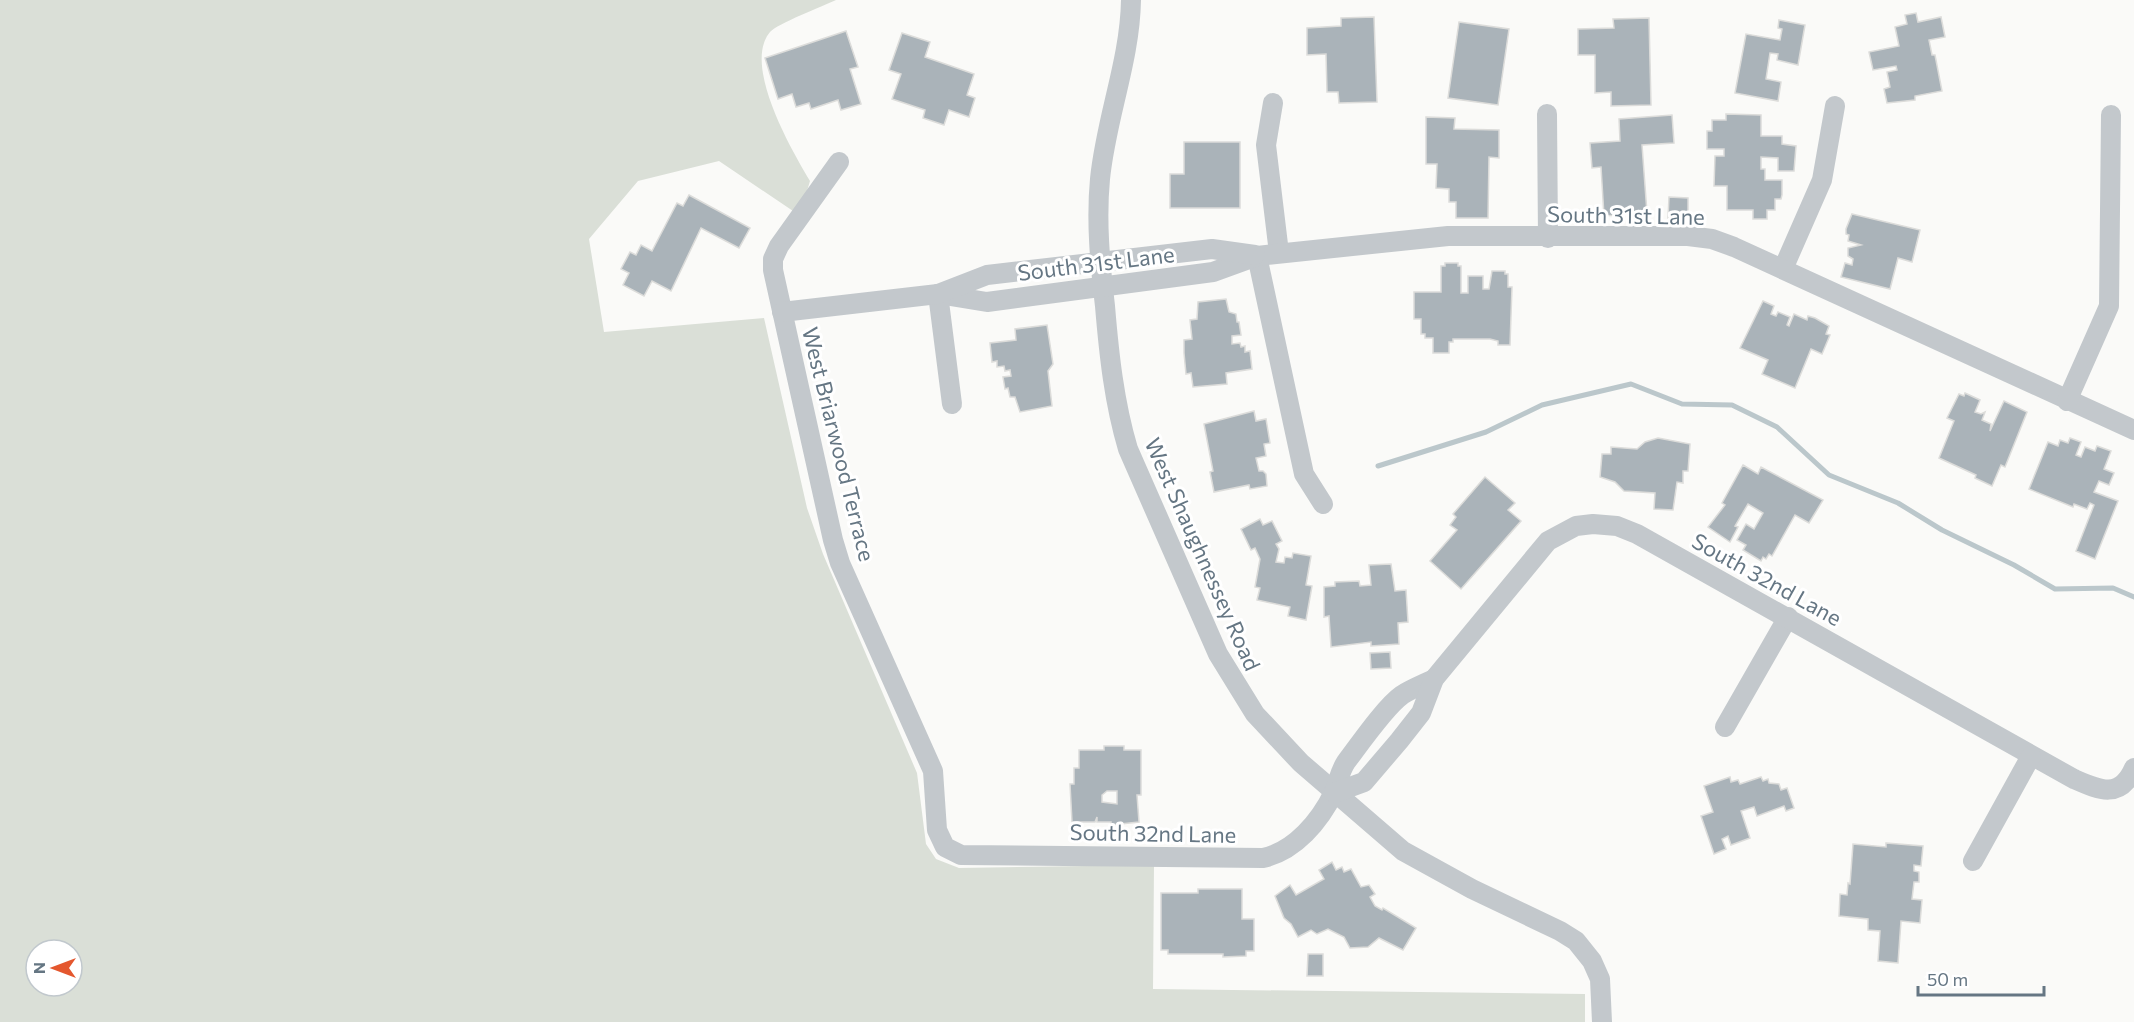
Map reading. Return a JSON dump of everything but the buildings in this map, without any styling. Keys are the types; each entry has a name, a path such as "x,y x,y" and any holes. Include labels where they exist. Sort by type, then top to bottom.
{"street":[{"name":"West Shaughnessey Road","path":"1131,0 1127,47 1100,177 1098,219 1100,262 1110,361 1121,426 1128,449 1218,654 1255,714 1301,763 1403,851 1472,890 1560,930 1576,941 1592,961 1600,979 1602,1022"},
{"path":"1274,102 1266,145 1278,253"},
{"path":"1783,269 1822,180 1835,106"},
{"path":"1547,114 1548,238"},
{"path":"2067,400 2109,306 2111,115"},
{"name":"West Briarwood Terrace","path":"839,162 779,246 773,259 782,312 838,555 933,771 937,830 945,847"},
{"name":"South 31st Lane","path":"938,294 987,302 1213,273 1257,256 1448,236 1548,238 1688,236 1712,239 1783,269 2134,430"},
{"name":"South 31st Lane","path":"782,312 938,294 987,275 1020,271 1212,249 1257,256"},
{"path":"1172,254 1175,278"},
{"path":"1257,256 1304,474 1323,504"},
{"path":"1020,271 1023,297"},
{"path":"938,294 952,404"},
{"name":"South 32nd Lane","path":"1334,793 1364,782 1421,713 1434,679 1537,552 1559,533 1576,526 1617,526 1637,534 1788,617 2031,756 2100,790 2116,789 2130,777 2134,768"},
{"path":"1725,727 1788,617"},
{"name":"South 32nd Lane","path":"945,847 961,855 1263,858 1286,850 1304,835 1334,793 1344,765 1395,703 1401,696 1434,679"},
{"path":"1973,861 2031,756"}],"shaded area":[{"path":"0,0 836,0 774,29 770,32 763,47 762,65 773,108 792,150 810,181 807,191 793,211 719,161 638,181 589,239 604,332 764,318 807,508 823,554 917,773 926,844 936,859 959,868 1154,865 1153,989 1585,994 1585,1022 0,1022"}],"waterway":[{"path":"1378,466 1486,432 1542,405 1631,384 1682,404 1732,405 1777,427 1829,475 1898,503 1942,530 2014,565 2055,589 2113,588 2134,597"}]}
